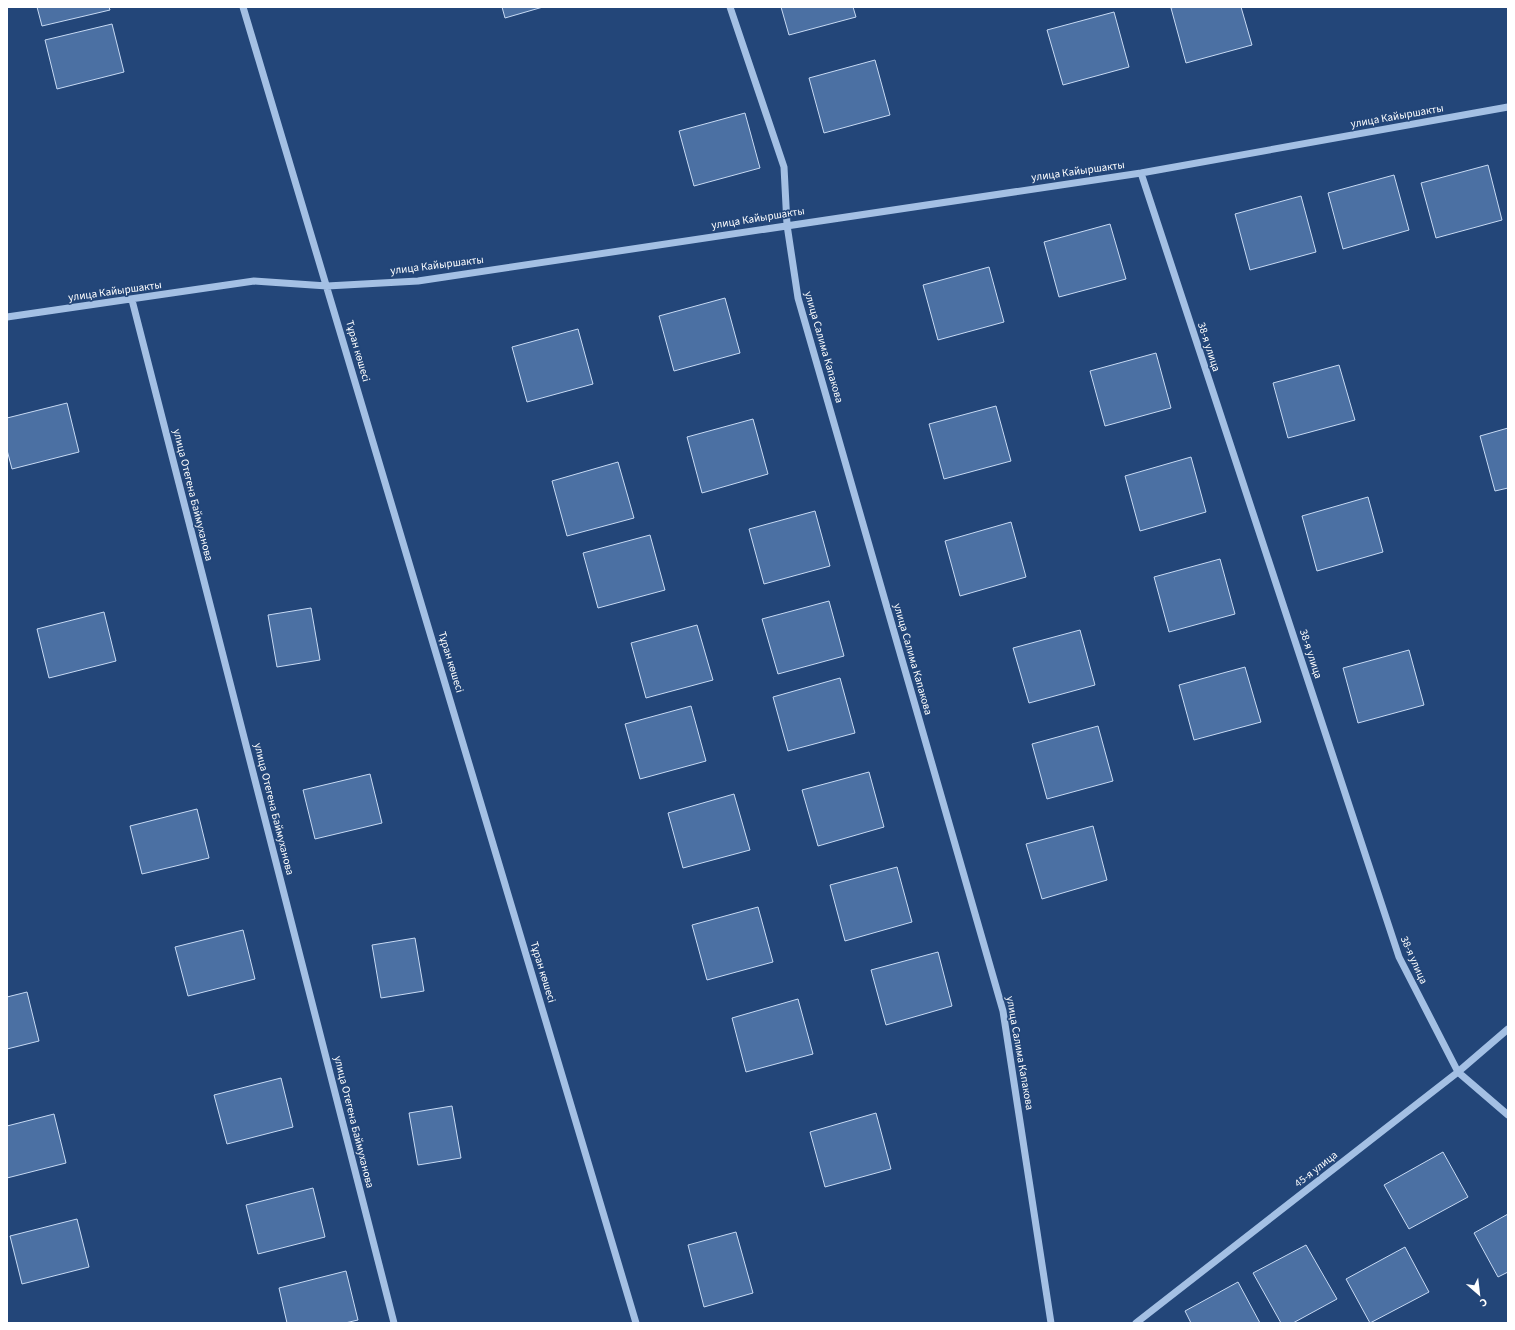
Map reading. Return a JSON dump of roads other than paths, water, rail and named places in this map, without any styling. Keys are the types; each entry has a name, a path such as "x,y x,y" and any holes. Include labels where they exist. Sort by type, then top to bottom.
{"street":[{"name":"Тұран көшесі","path":"243,7 636,1323"},
{"name":"улица Салима Капакова","path":"730,7 784,167 787,225 798,298 1003,1011 1051,1323"},
{"name":"улица Кайыршакты","path":"7,317 132,300 254,281 327,286 418,281 1141,173 1508,107"},
{"name":"38-я улица","path":"1141,173 1399,957 1458,1072 1508,1115"},
{"name":"улица Отегена Баймуханова","path":"132,300 394,1323"},
{"name":"45-я улица","path":"1136,1323 1458,1072 1508,1030"}]}
